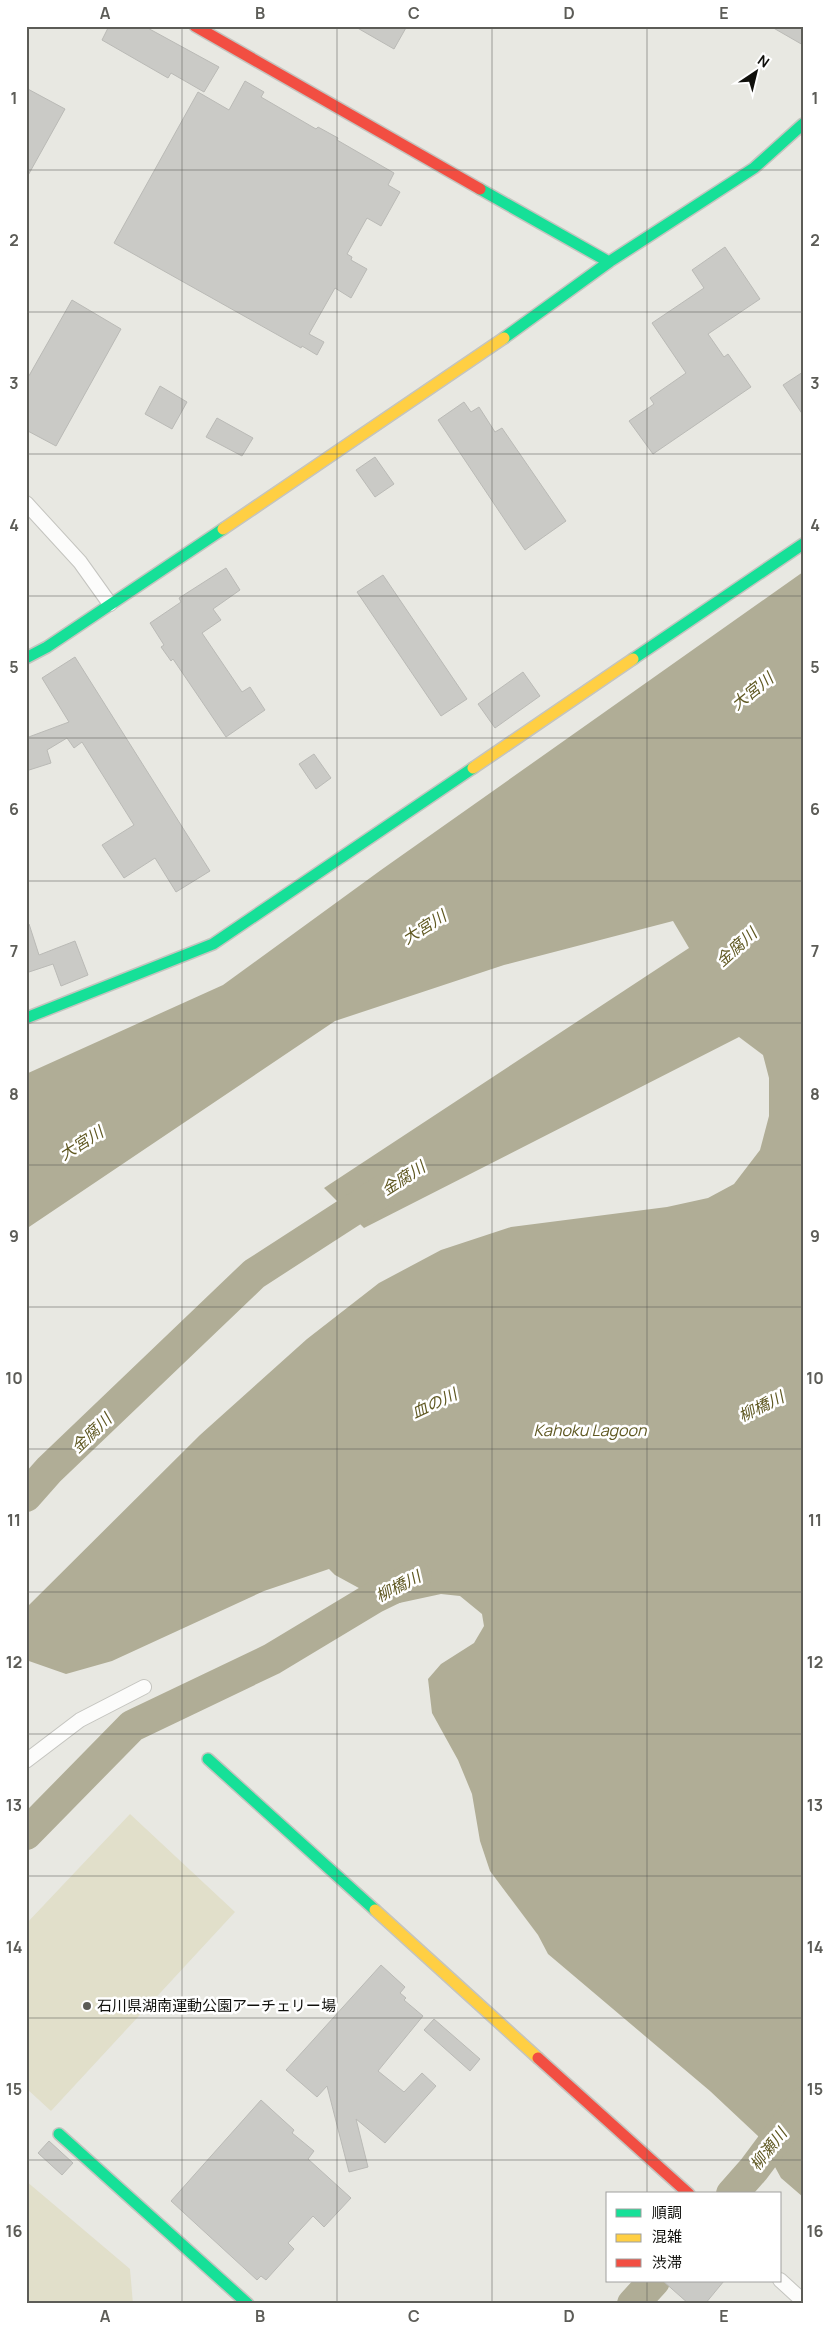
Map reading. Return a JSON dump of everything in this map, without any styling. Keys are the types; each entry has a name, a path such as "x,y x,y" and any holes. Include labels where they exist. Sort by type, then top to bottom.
{"street":[{"path":"195,26 609,262"},
{"path":"26,658 47,647 452,374 609,262 754,168 803,124"},
{"path":"26,503 80,562 110,604"},
{"path":"26,1018 212,944 803,544"},
{"path":"26,1761 80,1720 144,1687"},
{"path":"208,1759 687,2192"},
{"path":"59,2134 248,2304"},
{"path":"782,2282 803,2301"}],"shaded area":[{"name":"石川県湖南運動公園アーチェリー場","path":"130,1814 235,1912 51,2111 26,2088 26,1924"},
{"path":"26,2181 130,2269 133,2304 26,2304"}],"water":[{"name":"Kahoku Lagoon","path":"803,572 803,2197 781,2178 758,2136 710,2091 548,1954 538,1935 490,1871 480,1841 472,1794 458,1760 432,1713 428,1679 441,1664 474,1643 484,1626 482,1614 460,1596 441,1594 390,1605 335,1575 329,1569 264,1591 112,1661 66,1674 26,1660 26,1608 200,1435 307,1339 379,1283 441,1250 511,1227 667,1207 708,1198 734,1184 760,1150 769,1116 769,1078 763,1055 739,1037 364,1228 324,1188 689,948 673,921 504,965 335,1021 26,1229 26,1074 223,985 381,870"}],"building":[{"path":"109,26 144,26 219,67 204,92 171,73 168,78 102,40"},
{"path":"354,26 407,26 394,49"},
{"path":"770,26 803,26 803,45"},
{"path":"245,81 264,92 261,97 316,129 318,127 338,138 337,140 394,173 388,185 400,192 381,226 367,218 347,254 352,257 351,260 367,269 351,298 335,288 309,334 324,342 317,355 302,346 301,348 114,243 198,92 229,110"},
{"path":"26,88 65,109 26,179"},
{"path":"725,247 760,299 708,334 724,357 728,354 751,387 653,454 629,421 654,404 650,398 686,373 652,323 704,288 692,270"},
{"path":"72,300 121,329 56,446 26,430 26,381"},
{"path":"803,372 803,415 783,385"},
{"path":"160,386 187,402 172,429 145,414"},
{"path":"464,402 471,412 479,407 495,432 502,428 566,521 525,550 438,420"},
{"path":"217,418 253,438 242,456 206,437"},
{"path":"375,457 394,484 375,497 356,470"},
{"path":"226,568 240,590 213,609 221,620 202,633 242,692 250,687 265,710 226,737 173,659 171,661 161,647 164,645 150,623 181,602 179,598"},
{"path":"383,575 467,699 441,716 357,592"},
{"path":"75,657 210,871 176,892 155,858 124,878 102,845 134,825 82,742 74,748 67,738 47,750 51,763 26,771 26,738 69,722 42,678"},
{"path":"523,672 540,696 495,728 478,704"},
{"path":"314,754 331,778 316,789 299,764"},
{"path":"29,924 39,955 75,941 88,975 61,986 53,964 26,973 26,925"},
{"path":"381,1965 405,1987 400,1993 406,1998 404,2000 423,2016 378,2071 404,2092 422,2073 436,2086 385,2143 356,2119 368,2167 349,2172 327,2086 317,2097 286,2070"},
{"path":"434,2019 480,2059 470,2071 424,2030"},
{"path":"261,2100 294,2130 292,2133 314,2151 308,2159 351,2198 324,2227 313,2216 288,2243 294,2249 266,2280 261,2276 257,2280 171,2201"},
{"path":"49,2141 73,2163 62,2175 38,2153"},
{"path":"664,2282 723,2282 705,2304 689,2304"}],"waterway":[{"name":"金腐川","path":"26,1496 49,1470 254,1274 387,1188"},
{"name":"柳橋川","path":"26,1834 132,1726 272,1659 375,1597 416,1577"},
{"name":"柳瀬川","path":"734,2192 754,2169 803,2103"},
{"name":"柳瀬川","path":"633,2304 653,2282"}],"traffic: fast":[{"path":"504,338 609,262 754,168 803,124"},
{"path":"480,189 609,262"},
{"path":"26,658 47,647 223,529"},
{"path":"633,659 803,544"},
{"path":"26,1018 213,944 473,768"},
{"path":"208,1759 375,1910"},
{"path":"59,2134 248,2304"}],"traffic: slow":[{"path":"223,529 504,338"},
{"path":"473,768 633,659"},
{"path":"375,1910 538,2058"}],"traffic: jam":[{"path":"195,26 480,189"},
{"path":"538,2058 687,2192"}],"place":[{"name":"石川県湖南運動公園アーチェリー場","path":"87,2006"}],"water label":[{"name":"大宮川","path":"752,691"},
{"name":"大宮川","path":"424,927"},
{"name":"大宮川","path":"81,1143"},
{"name":"血の川","path":"434,1403"}]}
